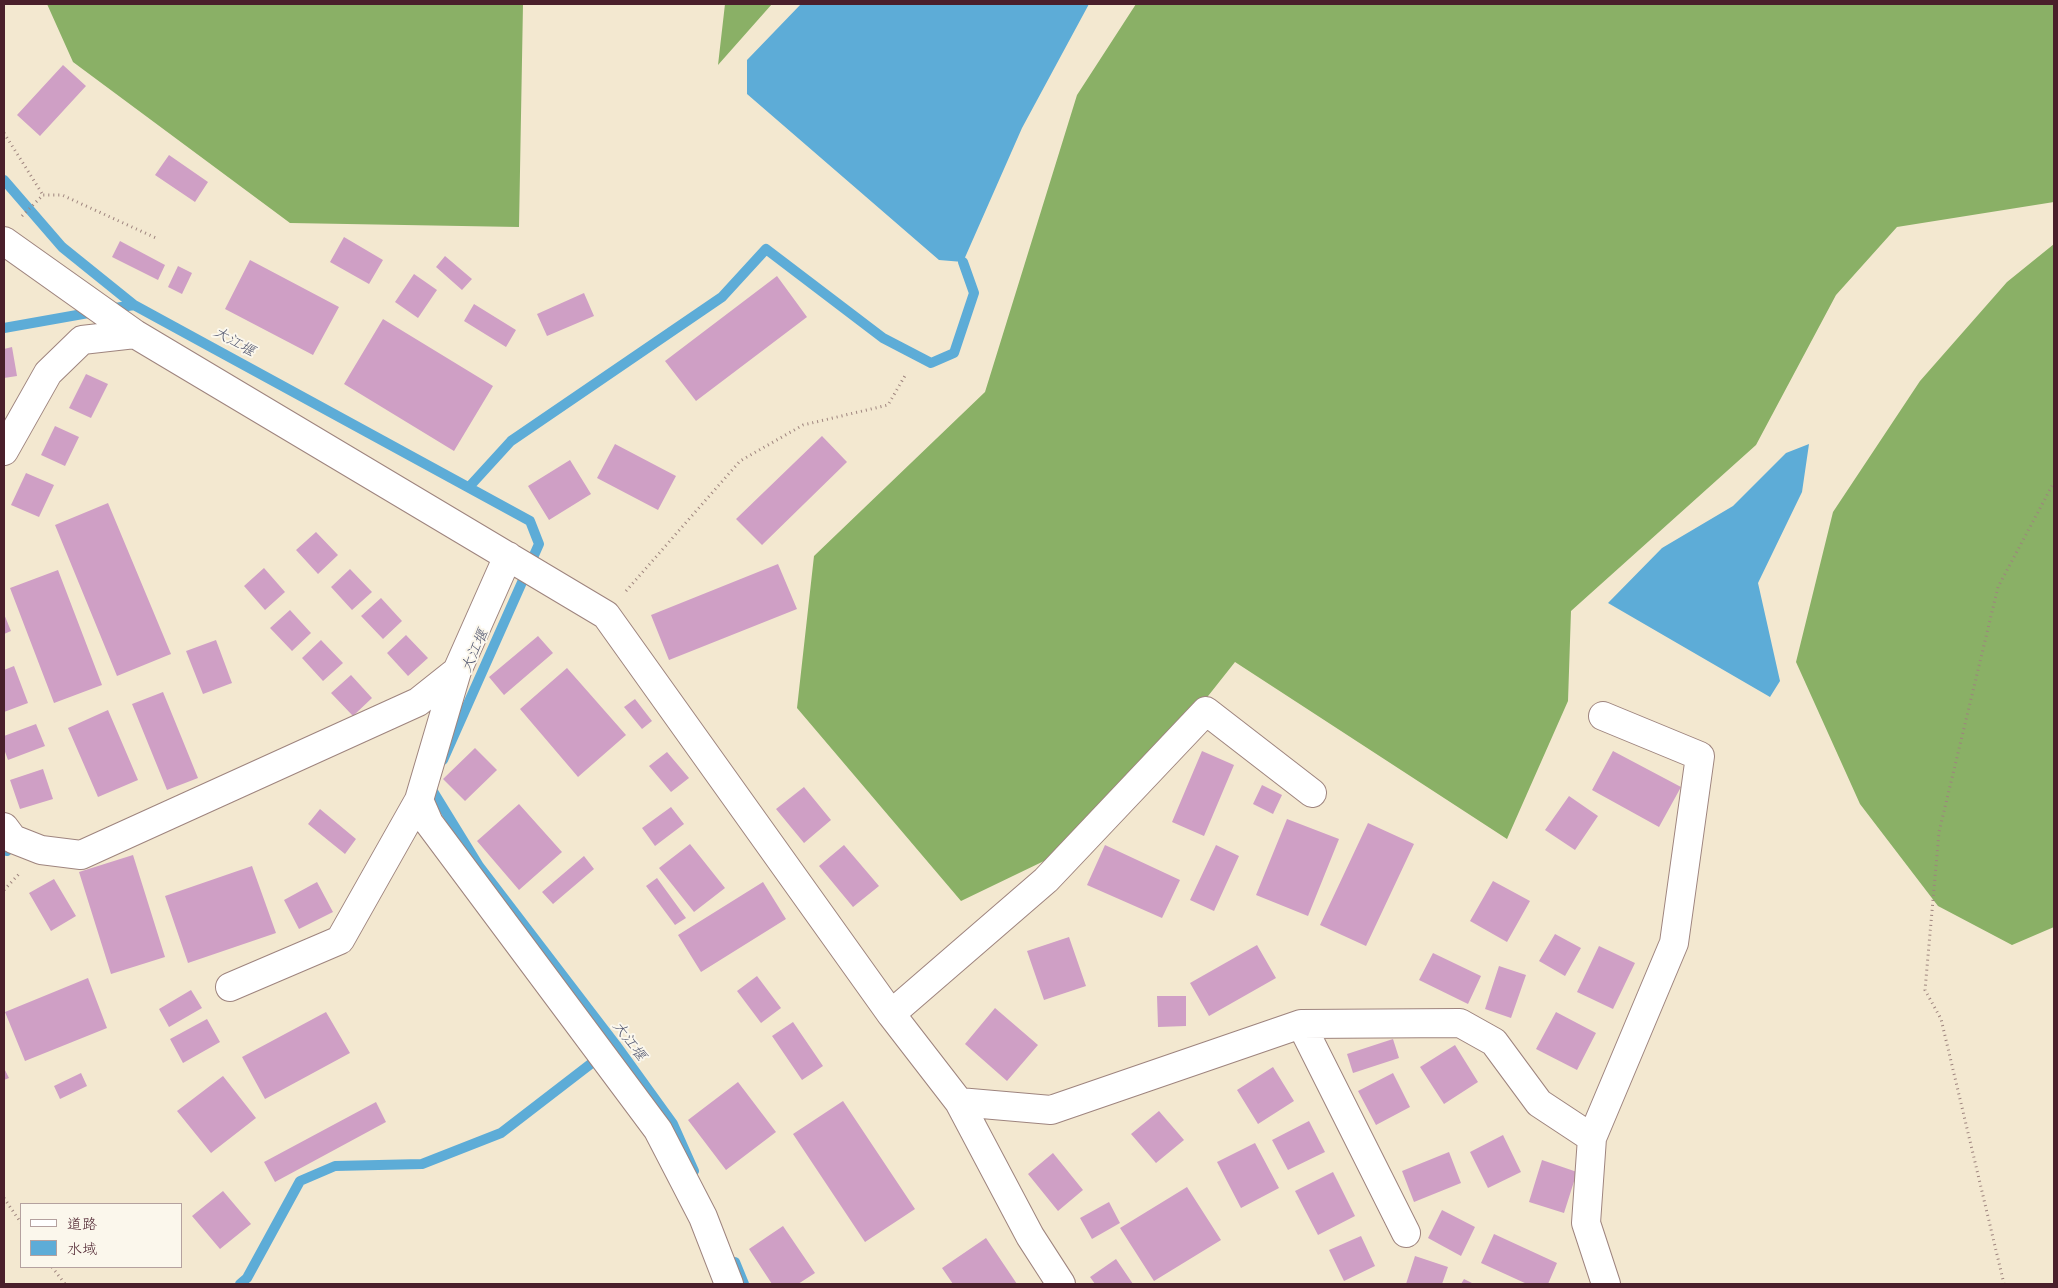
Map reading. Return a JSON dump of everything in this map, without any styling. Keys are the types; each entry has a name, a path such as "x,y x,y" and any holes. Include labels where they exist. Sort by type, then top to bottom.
{"street":[{"path":"10,231 135,334 606,614 891,1014 959,1102 1030,1236 1061,1284"},
{"path":"4,451 48,373 82,340 135,334"},
{"path":"230,987 340,940 419,800 457,672 508,556"},
{"path":"4,827 13,839 41,850 81,855 418,702 457,672"},
{"path":"891,1014 1046,880 1206,711 1312,793"},
{"path":"1603,716 1700,756 1674,943 1592,1138 1586,1223 1606,1284"},
{"path":"419,800 430,823 658,1130 703,1217 729,1284"},
{"path":"959,1102 1051,1110 1301,1024 1460,1023 1494,1042 1539,1103 1592,1138"},
{"path":"1301,1024 1406,1233"}],"path":[{"path":"4,133 43,195"},
{"path":"10,231 43,195 62,195 156,238"},
{"path":"606,614 740,461 803,425 888,405 906,374"},
{"path":"2004,1284 1941,1019 1925,990 1939,832 1998,587 2054,482"},
{"path":"4,1198 20,1222"},
{"path":"53,1268 65,1284"}],"green space":[{"path":"47,4 523,4 519,227 290,223 73,62"},
{"path":"725,4 772,4 718,65"},
{"path":"1136,4 2054,4 2054,202 1897,227 1836,295 1756,445 1571,611 1568,701 1507,839 1235,662 1098,835 961,901 797,708 814,556 985,392 1077,95"},
{"path":"2054,244 2054,927 2012,945 1938,906 1860,804 1796,662 1833,512 1920,381 2007,282"}],"water":[{"path":"801,4 1089,4 1022,128 963,262 939,260 747,94 747,60"},
{"path":"1809,444 1802,492 1758,583 1780,681 1770,697 1608,603 1662,548 1733,506 1786,453"}],"building":[{"path":"63,65 86,86 40,136 17,115"},
{"path":"169,155 208,182 195,202 155,175"},
{"path":"344,237 383,260 369,284 330,262"},
{"path":"120,241 165,265 158,280 112,257"},
{"path":"445,256 472,279 462,290 436,267"},
{"path":"250,260 339,307 313,355 225,309"},
{"path":"178,266 192,273 182,294 168,287"},
{"path":"414,274 437,290 418,318 395,302"},
{"path":"777,276 807,317 696,401 665,361"},
{"path":"584,293 594,316 547,336 537,314"},
{"path":"474,304 516,330 506,347 464,321"},
{"path":"383,319 493,386 454,451 344,384"},
{"path":"12,347 17,376 4,378 4,349"},
{"path":"86,374 108,384 91,418 69,408"},
{"path":"55,426 79,437 65,466 41,455"},
{"path":"822,436 847,462 762,545 736,519"},
{"path":"615,444 676,476 658,510 597,478"},
{"path":"570,460 591,494 549,520 528,486"},
{"path":"26,473 54,485 39,517 11,505"},
{"path":"108,503 171,654 117,676 55,525"},
{"path":"316,532 338,555 318,574 296,550"},
{"path":"778,564 797,609 669,660 651,615"},
{"path":"264,568 285,592 265,610 244,586"},
{"path":"350,569 372,592 352,610 331,587"},
{"path":"58,570 102,685 54,703 10,588"},
{"path":"381,598 402,621 383,639 361,616"},
{"path":"290,610 311,633 292,651 270,628"},
{"path":"4,614 11,631 4,634"},
{"path":"406,635 428,658 408,676 387,653"},
{"path":"538,636 553,653 504,695 489,677"},
{"path":"216,640 232,683 203,694 186,651"},
{"path":"321,640 343,663 323,681 302,658"},
{"path":"14,666 28,703 4,712 4,670"},
{"path":"567,668 626,735 578,777 520,709"},
{"path":"351,675 372,698 353,716 331,693"},
{"path":"163,692 198,778 167,790 132,704"},
{"path":"635,699 652,721 642,729 624,707"},
{"path":"108,710 138,780 98,797 68,728"},
{"path":"36,724 45,746 8,760 4,749 4,736"},
{"path":"475,748 497,770 465,801 443,779"},
{"path":"1202,751 1234,765 1204,836 1172,822"},
{"path":"1613,751 1681,787 1659,827 1592,790"},
{"path":"667,752 689,778 671,792 649,766"},
{"path":"43,769 53,799 20,809 10,780"},
{"path":"1262,785 1282,795 1273,814 1253,804"},
{"path":"804,787 831,820 804,843 776,809"},
{"path":"1569,796 1598,816 1575,850 1545,830"},
{"path":"519,804 562,852 519,890 477,841"},
{"path":"671,807 684,824 655,846 642,828"},
{"path":"320,809 356,839 345,854 308,824"},
{"path":"1287,819 1339,839 1308,916 1256,895"},
{"path":"1368,823 1414,844 1366,946 1320,925"},
{"path":"690,844 725,888 694,912 659,868"},
{"path":"844,845 879,886 853,907 819,866"},
{"path":"1105,845 1180,880 1162,918 1087,885"},
{"path":"1216,845 1239,856 1214,911 1190,900"},
{"path":"133,855 165,957 111,974 79,872"},
{"path":"584,856 594,869 553,904 542,892"},
{"path":"252,866 276,933 188,963 165,896"},
{"path":"657,878 686,918 675,925 646,886"},
{"path":"54,879 76,916 51,931 29,893"},
{"path":"1493,881 1530,901 1507,942 1470,921"},
{"path":"317,882 333,912 299,929 284,900"},
{"path":"763,882 786,919 701,972 678,935"},
{"path":"1555,934 1581,948 1565,976 1539,961"},
{"path":"1069,937 1086,986 1044,1000 1027,951"},
{"path":"1257,945 1276,978 1209,1016 1190,983"},
{"path":"1599,946 1635,963 1613,1009 1577,992"},
{"path":"1433,953 1481,976 1468,1004 1419,980"},
{"path":"1499,966 1526,975 1511,1018 1485,1009"},
{"path":"757,976 781,1008 761,1023 737,991"},
{"path":"88,978 107,1028 25,1061 5,1012"},
{"path":"191,990 202,1008 169,1027 159,1009"},
{"path":"1157,996 1186,996 1186,1026 1158,1027"},
{"path":"995,1008 1038,1045 1007,1081 965,1044"},
{"path":"326,1012 350,1053 265,1099 242,1057"},
{"path":"1556,1012 1596,1033 1577,1070 1536,1049"},
{"path":"207,1019 220,1042 183,1063 170,1039"},
{"path":"793,1022 823,1066 802,1080 772,1036"},
{"path":"1393,1039 1399,1058 1353,1073 1347,1054"},
{"path":"1455,1045 1478,1082 1444,1104 1420,1067"},
{"path":"1273,1067 1294,1101 1258,1124 1237,1090"},
{"path":"4,1068 9,1078 4,1080"},
{"path":"81,1073 87,1086 60,1099 54,1086"},
{"path":"1393,1073 1410,1107 1376,1125 1358,1091"},
{"path":"223,1076 256,1118 211,1153 177,1111"},
{"path":"738,1082 776,1132 726,1170 688,1120"},
{"path":"843,1101 915,1209 865,1242 793,1134"},
{"path":"376,1102 386,1122 275,1182 264,1162"},
{"path":"1159,1111 1184,1140 1156,1163 1131,1134"},
{"path":"1309,1121 1325,1152 1288,1170 1272,1140"},
{"path":"1503,1135 1521,1172 1488,1188 1470,1152"},
{"path":"1255,1143 1279,1188 1241,1208 1217,1162"},
{"path":"1449,1152 1461,1183 1414,1202 1402,1171"},
{"path":"1053,1153 1083,1190 1058,1211 1028,1174"},
{"path":"1542,1160 1577,1172 1564,1213 1529,1202"},
{"path":"1333,1172 1355,1216 1318,1235 1295,1191"},
{"path":"1187,1187 1221,1240 1154,1281 1120,1228"},
{"path":"223,1191 251,1224 220,1249 192,1216"},
{"path":"1109,1202 1120,1223 1092,1239 1080,1218"},
{"path":"1442,1210 1475,1227 1461,1256 1428,1238"},
{"path":"783,1226 815,1273 798,1284 772,1284 749,1249"},
{"path":"1494,1234 1557,1263 1548,1284 1527,1284 1481,1263"},
{"path":"1361,1236 1375,1266 1344,1281 1329,1250"},
{"path":"986,1238 1017,1284 953,1284 942,1268"},
{"path":"1415,1256 1448,1267 1442,1284 1406,1284"},
{"path":"1116,1259 1133,1284 1095,1284 1090,1277"},
{"path":"1464,1279 1474,1284 1461,1284"}],"waterway":[{"path":"4,180 62,247 134,305"},
{"path":"469,487 511,441 722,297 766,249 883,338 931,363 954,353 974,293 963,262"},
{"name":"大江堰","path":"109,309 134,305 530,521 539,544 443,760"},
{"name":"大江堰","path":"4,328 94,312"},
{"name":"大江堰","path":"432,784 431,788 479,866 616,1045 673,1124 694,1171"},
{"path":"240,1284 247,1278 300,1181 335,1166 422,1164 501,1133 601,1056"},
{"name":"大江堰","path":"735,1262 744,1284"}]}
